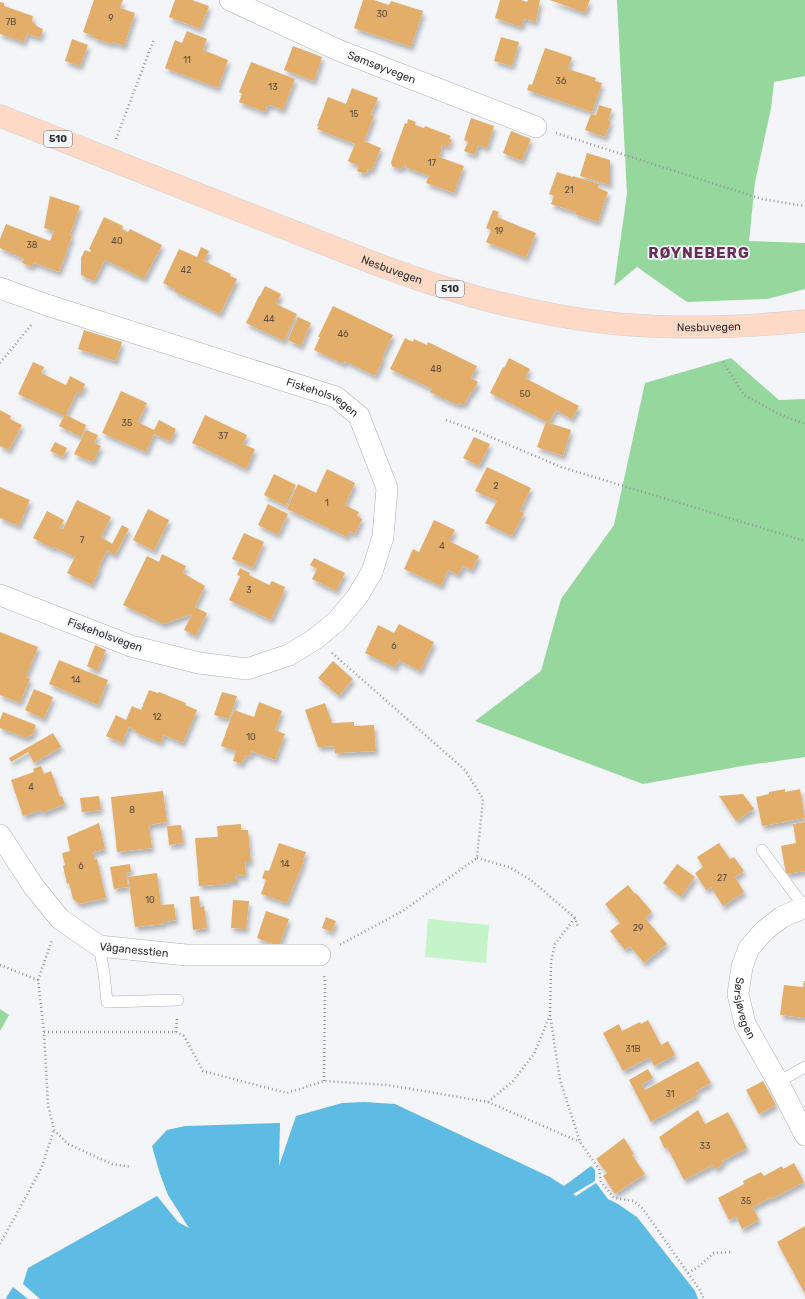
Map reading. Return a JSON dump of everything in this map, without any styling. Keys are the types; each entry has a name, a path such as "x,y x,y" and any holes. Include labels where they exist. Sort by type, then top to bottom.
{"main road":[{"name":"Nesbuvegen","path":"0,116 367,260 483,299 562,316 664,327 763,325 805,321"}],"street":[{"name":"Sømsøyvegen","path":"230,0 338,50 536,127"},
{"name":"Fiskeholsvegen","path":"0,288 47,305 336,397 359,416 387,488 383,538 372,572 357,597 337,621 315,639 289,655 247,669 199,663 131,646 0,595"},
{"name":"Våganesstien","path":"0,835 34,887 60,919 99,946 186,955 320,955"},
{"name":"Sørsjøvegen","path":"804,907 782,917 764,932 749,948 742,967 738,994 745,1024 778,1082 805,1135"}],"lane":[{"name":"Sørsjøvegen","path":"762,850 804,907"},
{"path":"99,946 107,1002 178,1000"},
{"path":"778,1082 805,1067"}],"path":[{"path":"116,141 154,39"},
{"path":"536,127 762,199 805,206"},
{"path":"0,363 47,305"},
{"path":"723,362 744,395 781,415 805,424"},
{"path":"446,420 474,430 561,467 805,541"},
{"path":"315,639 465,770 483,799 477,858 401,912 320,955 325,980 324,1081"},
{"path":"477,858 509,867 531,880 574,918 578,927"},
{"path":"574,918 555,944 551,962 550,1015 560,1080 580,1142 599,1169 601,1182 614,1198 634,1201 643,1209 699,1289 704,1299"},
{"path":"0,1244 41,1169 54,1130 48,1104 44,1032 38,980 60,919"},
{"path":"0,965 38,980"},
{"path":"488,1102 513,1081 534,1054 550,1015"},
{"path":"44,1032 176,1032 184,1036 203,1071 288,1093 324,1081 388,1085 488,1102 580,1142"},
{"path":"54,1130 68,1144 112,1164 131,1167"},
{"path":"688,1273 698,1267 714,1253 732,1252"}],"green space":[{"path":"617,0 805,0 805,76 774,82 771,108 755,182 749,241 805,243 805,289 767,299 687,302 637,267 614,286 627,194"},
{"path":"731,358 779,400 805,399 805,757 742,766 643,784 475,721 541,671 561,599 614,525 645,383"},
{"path":"428,919 489,925 486,963 425,957"},
{"path":"0,1009 9,1015 0,1031"}],"water":[{"path":"365,1102 395,1104 550,1177 564,1186 591,1166 595,1170 595,1181 573,1194 576,1196 596,1183 608,1199 637,1217 695,1291 698,1299 40,1299 23,1284 28,1268 157,1196 178,1222 189,1228 168,1195 152,1146 167,1130 185,1126 280,1123 279,1166 296,1116 342,1103"},
{"path":"13,1287 28,1299 7,1299 6,1298"}],"building":[{"path":"94,0 123,0 120,8 135,13 124,46 94,38 94,36 83,32"},
{"path":"175,0 192,0 209,6 200,29 169,17"},
{"path":"363,0 374,0 389,5 391,1 423,11 411,47 354,28"},
{"path":"500,0 521,0 527,2 528,0 540,0 536,22 524,19 521,27 495,18"},
{"path":"550,0 590,0 585,13"},
{"path":"0,2 4,3 4,6 33,16 32,21 38,27 43,29 40,38 27,34 24,42 0,34"},
{"path":"187,31 207,39 203,50 228,60 218,88 165,68 175,40 182,43"},
{"path":"501,37 519,42 512,66 494,61"},
{"path":"72,39 88,45 80,66 65,61"},
{"path":"293,46 322,57 314,81 284,70"},
{"path":"545,48 572,57 568,69 596,78 595,81 602,83 592,112 527,90 529,84 532,85"},
{"path":"251,62 295,79 283,110 271,105 267,106 265,112 239,102 242,94 239,92"},
{"path":"352,88 378,98 371,114 374,116 364,141 381,148 372,170 368,169 366,174 357,171 359,166 348,161 355,144 317,129 328,97 346,104"},
{"path":"599,105 612,109 608,120 611,121 605,137 585,130 591,114 596,115"},
{"path":"471,118 494,126 487,148 478,145 475,155 464,151 468,142 464,140"},
{"path":"408,119 416,122 415,125 424,128 425,126 451,136 449,139 452,140 448,147 442,145 439,157 464,166 454,193 426,183 429,176 405,167 406,164 400,169 392,166 391,162 405,123 407,124"},
{"path":"511,131 531,139 522,161 503,153"},
{"path":"587,153 610,160 610,185 580,176"},
{"path":"557,172 599,184 598,188 608,192 598,222 575,214 576,212 551,204 554,196 549,194"},
{"path":"50,196 80,206 70,235 72,236 68,249 59,272 34,263 32,267 22,263 24,259 0,248 0,239 6,224 50,241 54,231 44,228"},
{"path":"493,210 499,212 497,217 536,233 526,258 486,242 491,230 486,228"},
{"path":"104,217 123,226 122,229 128,232 130,229 162,245 144,279 105,260 94,281 81,275 81,258 85,250 90,252 91,250 89,249"},
{"path":"201,247 209,251 204,261 231,274 230,276 237,279 220,314 174,291 175,289 163,283 179,249 197,257"},
{"path":"265,286 281,294 276,304 297,314 284,341 246,323"},
{"path":"333,306 393,335 382,357 384,358 375,376 345,361 344,364 314,350 320,337 318,337"},
{"path":"298,317 311,323 301,346 288,340"},
{"path":"84,330 122,342 116,361 78,349"},
{"path":"405,338 413,342 414,339 427,345 428,342 477,366 471,378 478,382 464,405 459,403 458,405 430,392 432,389 390,369"},
{"path":"509,358 530,369 525,378 579,406 572,419 556,410 549,423 490,393"},
{"path":"33,362 44,367 41,373 66,385 70,376 85,384 81,394 77,392 66,415 86,425 81,437 59,426 64,416 18,394"},
{"path":"121,391 147,403 138,422 154,430 159,420 176,429 170,441 154,434 146,452 102,433"},
{"path":"0,410 11,416 10,419 22,425 9,450 0,446"},
{"path":"205,415 247,435 243,444 255,449 246,469 192,443"},
{"path":"546,422 571,430 563,456 537,447"},
{"path":"86,430 98,435 94,443 101,446 93,462 74,454"},
{"path":"474,437 490,444 479,466 463,458"},
{"path":"55,442 67,448 63,457 50,451"},
{"path":"487,467 531,488 520,511 524,513 512,536 485,523 497,501 475,491"},
{"path":"327,469 355,483 345,505 359,512 357,516 362,519 355,534 350,531 347,537 287,509 298,484 316,493"},
{"path":"274,474 296,485 286,506 264,495"},
{"path":"0,487 30,500 19,526 0,518"},
{"path":"77,500 111,517 101,537 112,544 122,525 129,529 115,555 107,551 92,585 67,573 75,557 54,547 54,549 33,538 47,511 64,520 60,528 63,529"},
{"path":"268,504 288,514 278,535 258,525"},
{"path":"148,509 169,520 154,551 133,540"},
{"path":"434,520 455,530 449,541 479,556 472,570 463,566 458,575 448,570 441,586 404,569 413,549 419,552"},
{"path":"244,533 264,542 253,568 232,559"},
{"path":"162,554 186,566 183,573 205,586 195,607 207,613 196,636 184,630 192,614 163,624 123,605 147,556 159,562"},
{"path":"314,558 345,573 336,591 312,579 317,569 310,565"},
{"path":"240,568 250,573 249,575 269,585 272,581 285,587 271,620 229,600 240,576 237,575"},
{"path":"399,624 434,642 420,671 399,660 395,668 365,653 378,625 394,633"},
{"path":"0,632 38,647 26,677 30,679 20,703 0,695"},
{"path":"95,645 106,650 97,671 87,666"},
{"path":"59,660 108,680 98,705 49,684"},
{"path":"333,661 353,679 339,696 318,678"},
{"path":"34,689 53,697 44,719 25,710"},
{"path":"149,690 159,692 186,703 185,705 197,710 183,743 164,735 161,743 135,732 136,730 129,727 122,743 106,736 116,715 126,720 132,706 141,710"},
{"path":"222,692 237,696 229,719 214,715"},
{"path":"259,702 282,711 275,730 285,734 275,760 252,751 250,757 246,755 242,764 233,761 236,751 221,746 234,710 254,717"},
{"path":"325,703 332,723 354,722 354,726 374,725 376,751 335,753 334,746 318,747 305,710"},
{"path":"3,712 36,725 33,734 26,738 0,728 0,720"},
{"path":"53,733 61,747 34,763 28,752 11,762 9,758"},
{"path":"41,766 44,774 51,771 60,797 62,796 65,804 42,813 41,810 23,816 11,780 34,772 33,769"},
{"path":"785,789 785,792 800,789 805,818 762,826 756,797 769,794 769,792"},
{"path":"163,791 167,822 149,825 152,848 117,852 111,797"},
{"path":"743,794 754,809 736,821 719,796"},
{"path":"99,796 101,810 82,812 80,798"},
{"path":"805,822 805,871 786,874 781,846 796,843 793,824"},
{"path":"99,823 105,849 93,852 95,860 97,859 106,898 79,904 73,899 69,883 67,884 62,853 70,851 67,837"},
{"path":"241,824 241,830 248,830 251,862 245,862 246,875 236,876 237,882 199,886 195,838 218,837 217,826"},
{"path":"181,825 183,843 169,845 167,826"},
{"path":"279,843 306,852 304,861 287,903 261,894 266,880 262,878 265,870 269,871"},
{"path":"719,843 730,859 734,857 744,871 735,877 744,892 723,906 711,887 706,890 695,873 703,867 697,857"},
{"path":"130,864 131,872 126,873 128,887 114,889 110,867"},
{"path":"677,864 695,877 681,897 663,883"},
{"path":"157,873 161,905 174,904 176,920 163,922 164,924 135,927 128,877"},
{"path":"628,885 652,912 645,918 667,944 644,963 630,946 625,950 610,931 620,923 605,904"},
{"path":"199,896 200,907 204,906 207,928 193,930 190,897"},
{"path":"233,900 249,901 246,929 231,928"},
{"path":"266,911 289,919 279,946 257,938"},
{"path":"326,917 336,921 332,932 322,928"},
{"path":"804,981 805,1018 780,1015 784,985 803,987"},
{"path":"648,1020 661,1045 668,1041 675,1055 654,1066 650,1057 623,1071 603,1033 619,1024 622,1031 640,1022 641,1024"},
{"path":"698,1061 711,1083 696,1091 698,1095 651,1122 629,1080 648,1069 653,1078 642,1084 645,1090"},
{"path":"763,1081 776,1105 759,1114 746,1090"},
{"path":"698,1110 705,1124 728,1112 747,1148 722,1161 723,1164 715,1169 713,1165 684,1180 667,1147 665,1149 659,1137"},
{"path":"624,1138 634,1154 632,1155 645,1174 615,1194 603,1176 607,1173 596,1159"},
{"path":"794,1163 804,1182 753,1207 759,1220 742,1229 736,1216 729,1220 718,1198 744,1184 743,1181 761,1172 764,1176 782,1166 783,1169"},
{"path":"805,1226 805,1294 777,1242"}],"district":[{"name":"RØYNEBERG","path":"699,253"}]}
